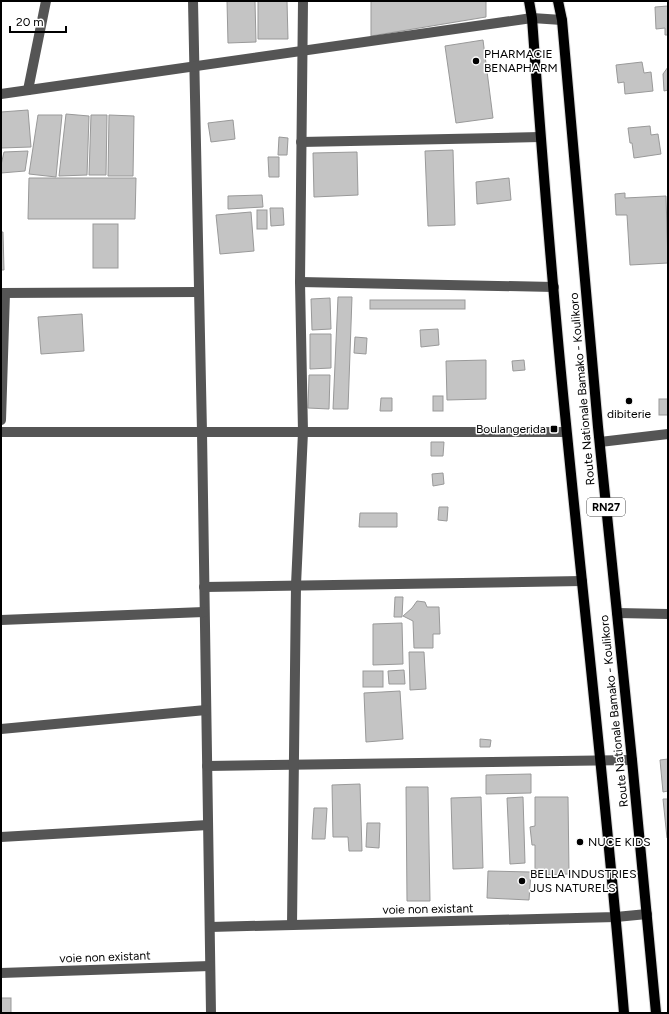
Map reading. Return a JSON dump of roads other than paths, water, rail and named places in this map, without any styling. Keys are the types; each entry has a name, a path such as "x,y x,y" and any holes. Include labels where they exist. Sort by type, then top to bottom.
{"main road":[{"name":"Route Nationale Bamako - Koulikoro","path":"529,1 532,18 540,136 566,432 601,760 624,1013"},
{"name":"Route Nationale Bamako - Koulikoro","path":"558,1 562,20 600,442 656,1013"}],"street":[{"path":"28,90 46,1"},
{"path":"193,1 202,432 211,1013"},
{"path":"292,925 296,585 304,432 300,282 303,1"},
{"path":"1,94 532,18 562,20"},
{"path":"301,142 540,136"},
{"path":"300,282 554,287"},
{"path":"1,420 3,293 198,292"},
{"path":"1,432 566,432"},
{"path":"600,442 668,434"},
{"path":"204,587 582,581"},
{"path":"1,620 204,612"},
{"path":"617,612 668,614"},
{"path":"1,729 206,710"},
{"path":"207,766 632,760"},
{"path":"1,837 208,824"},
{"name":"voie non existant","path":"210,927 616,917 647,914"},
{"name":"voie non existant","path":"1,973 210,966"}],"place":[{"name":"PHARMACIE BENAPHARM","path":"476,61"},
{"name":"dibiterie","path":"629,401"},
{"name":"Boulangerida","path":"554,429"},
{"name":"NUCE KIDS","path":"580,842"},
{"name":"BELLA INDUSTRIES JUS NATURELS","path":"522,881"}]}
